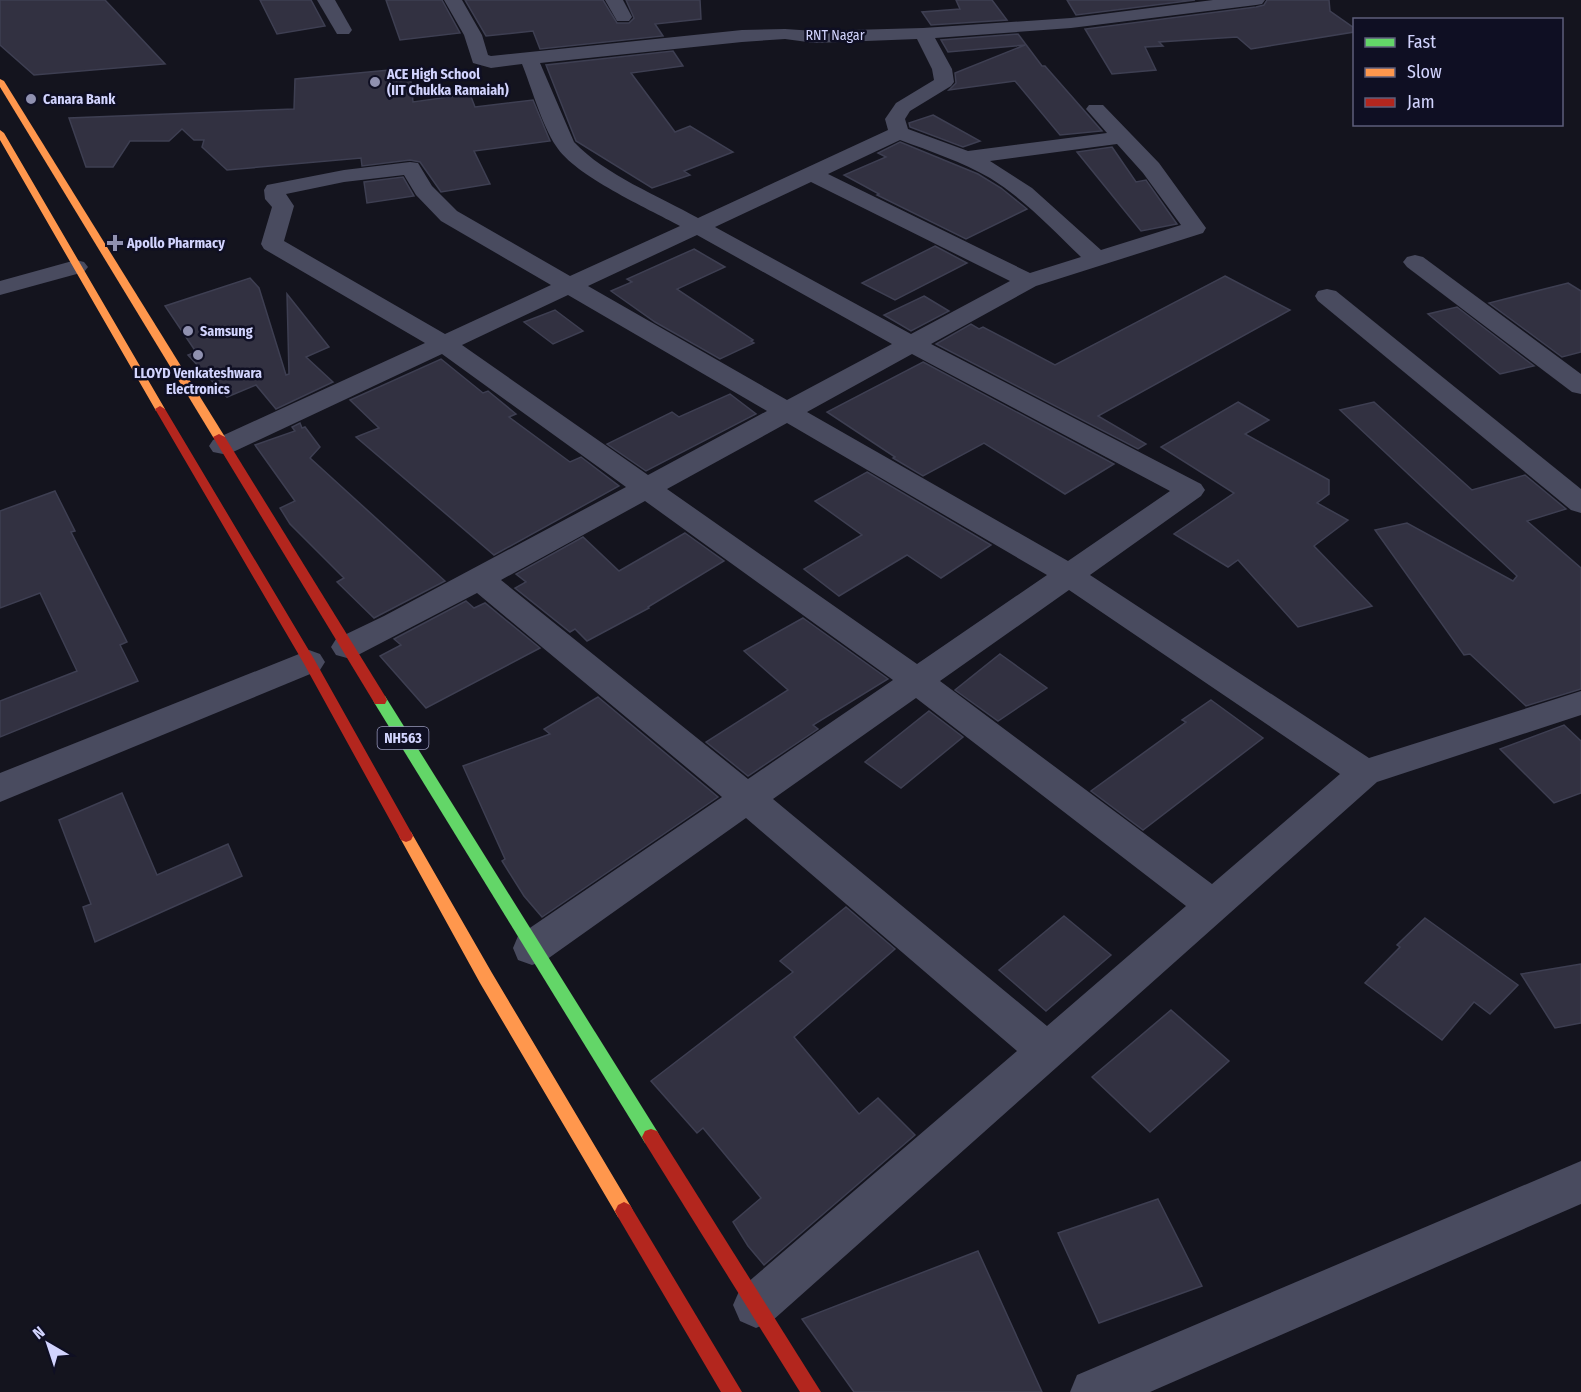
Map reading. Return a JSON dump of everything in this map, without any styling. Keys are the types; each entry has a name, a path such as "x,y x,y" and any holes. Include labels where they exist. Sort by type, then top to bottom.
{"highway":[{"name":"NH563","path":"0,81 532,948 811,1392"},
{"name":"NH563","path":"0,133 76,267 309,662 486,978 732,1392"}],"street":[{"path":"326,0 343,30"},
{"name":"RNT Nagar","path":"453,0 473,35 480,59 491,62 742,36 785,34 815,37 923,33 1014,26 1147,15 1215,2 1256,0"},
{"path":"614,0 622,17"},
{"path":"1008,6 1014,26"},
{"path":"899,134 894,119 903,107 923,92 944,81 942,69 923,33"},
{"path":"530,59 565,144 576,156 634,193 696,228 911,344 1191,490 532,948"},
{"path":"347,647 479,579 1028,281 1195,228 1151,168 1096,109"},
{"path":"223,446 899,134 966,158 999,175 1026,195 1097,259"},
{"path":"966,158 1120,137"},
{"path":"1213,906 917,681 445,344 272,244 283,206 276,199 275,190 344,176 410,168 424,190 449,216 1068,575 1365,773"},
{"path":"811,174 1028,281"},
{"path":"1415,262 1581,386"},
{"path":"0,288 76,267"},
{"path":"1327,296 1581,504"},
{"path":"479,579 747,798 1047,1051"},
{"path":"0,788 309,662"},
{"path":"756,1305 1365,773 1581,703"},
{"path":"1094,1392 1581,1182"}],"building":[{"path":"0,0 105,0 165,64 34,75 0,45"},
{"path":"260,0 311,0 325,26 277,34"},
{"path":"386,0 442,0 460,33 400,40"},
{"path":"465,0 603,0 617,23 629,23 634,18 626,0 700,0 701,19 655,24 663,36 540,49 533,31 486,36"},
{"path":"956,0 992,0 1007,20 931,25 922,12 960,9"},
{"path":"1067,0 1195,0 1076,15"},
{"path":"1267,0 1329,0 1330,11 1353,27 1353,32 1251,49 1237,37 1159,42 1163,46 1145,47 1156,70 1112,74 1085,29 1256,7 1264,5"},
{"path":"1018,34 1042,66 1045,66 1102,131 1060,135 1015,81 949,90 956,83 955,73 1025,45 948,52 941,40"},
{"path":"673,51 683,66 631,73 675,132 690,126 733,152 684,171 690,175 652,188 576,141 546,65"},
{"path":"410,68 413,102 470,94 475,107 533,100 550,141 474,151 490,184 441,192 420,162 410,160 362,166 361,158 227,170 202,147 204,140 194,140 182,129 169,141 130,141 113,167 86,167 69,118 294,109 295,79"},
{"path":"933,115 980,141 963,147 910,127 909,123"},
{"path":"900,142 978,174 1001,188 1027,209 966,239 877,195 879,194 844,175 886,157 878,153"},
{"path":"1112,147 1136,182 1146,180 1177,224 1141,231 1077,152"},
{"path":"403,177 414,196 367,203 364,182"},
{"path":"935,246 967,263 895,300 862,283"},
{"path":"694,249 725,267 677,289 753,340 751,341 754,343 720,359 655,322 611,291 632,282 627,279"},
{"path":"1225,276 1290,310 1098,416 1146,444 1138,449 936,344 971,324 979,329 983,327 1055,365"},
{"path":"250,278 259,288 286,375 289,374 287,294 329,347 306,357 333,382 276,409 256,385 227,397 188,355 196,352 165,306"},
{"path":"1568,283 1581,291 1581,352 1562,357 1489,303"},
{"path":"924,296 949,311 911,331 884,315"},
{"path":"1457,307 1534,366 1500,374 1428,314"},
{"path":"555,310 583,331 553,344 524,322"},
{"path":"441,359 483,393 488,391 516,414 509,417 570,462 581,457 619,486 494,555 356,437 379,428 350,400"},
{"path":"923,362 1114,464 1065,494 984,443 923,476 827,412"},
{"path":"730,394 756,414 646,471 607,444 672,412 679,417"},
{"path":"1238,402 1269,420 1245,434 1329,480 1329,494 1317,503 1348,520 1314,546 1372,606 1298,627 1238,560 1228,567 1174,534 1234,493 1161,447"},
{"path":"1374,402 1472,490 1525,475 1566,509 1527,521 1581,568 1581,689 1526,706 1470,654 1464,655 1375,530 1407,523 1513,581 1517,576 1340,410"},
{"path":"300,423 320,447 310,458 445,581 374,618 337,582 344,578 290,524 280,508 295,501 255,445 295,431 292,427"},
{"path":"867,472 991,545 941,578 907,555 839,596 804,569 862,535 815,501"},
{"path":"55,491 75,531 71,532 127,642 120,645 138,681 0,737 0,701 77,671 40,593 0,608 0,511"},
{"path":"685,533 724,561 649,608 587,641 575,629 570,632 515,588 526,582 516,574 583,537 619,571"},
{"path":"466,601 474,608 485,603 540,648 426,708 380,656 401,645 394,639"},
{"path":"803,618 888,679 813,725 818,729 748,776 706,742 788,690 744,651"},
{"path":"1000,654 1047,688 998,721 955,690"},
{"path":"598,697 718,797 542,917 524,896 502,861 505,859 463,766 550,734 544,729"},
{"path":"1211,700 1263,738 1143,830 1091,791 1186,722 1182,720"},
{"path":"929,711 963,737 901,788 865,762"},
{"path":"1564,725 1581,741 1581,793 1554,803 1500,749"},
{"path":"122,793 157,875 228,844 242,876 95,942 83,907 91,904 59,820"},
{"path":"846,907 895,949 794,1037 859,1114 878,1098 915,1135 764,1265 748,1246 733,1222 761,1198 703,1128 697,1133 651,1081 793,972 780,961"},
{"path":"1064,916 1111,955 1046,1011 999,970"},
{"path":"1425,918 1518,985 1490,1014 1474,1002 1442,1040 1365,983 1400,947 1397,945"},
{"path":"1581,964 1581,1023 1555,1028 1521,974"},
{"path":"1171,1010 1229,1061 1150,1132 1092,1077"},
{"path":"1158,1199 1202,1286 1099,1323 1058,1233"},
{"path":"978,1251 1042,1392 854,1392 802,1319"}],"traffic: fast":[{"path":"380,700 651,1137"}],"traffic: slow":[{"path":"0,81 219,437"},
{"path":"0,133 160,409"},
{"path":"406,836 486,978 624,1211"}],"traffic: jam":[{"path":"160,409 309,662 406,836"},
{"path":"219,437 380,700"},
{"path":"651,1137 811,1392"},
{"path":"624,1211 732,1392"}],"place":[{"name":"ACE High School (IIT Chukka Ramaiah)","path":"375,82"},
{"name":"Canara Bank","path":"31,99"},
{"name":"Apollo Pharmacy","path":"115,243"},
{"name":"Samsung","path":"188,331"},
{"name":"LLOYD Venkateshwara Electronics","path":"198,355"}]}
